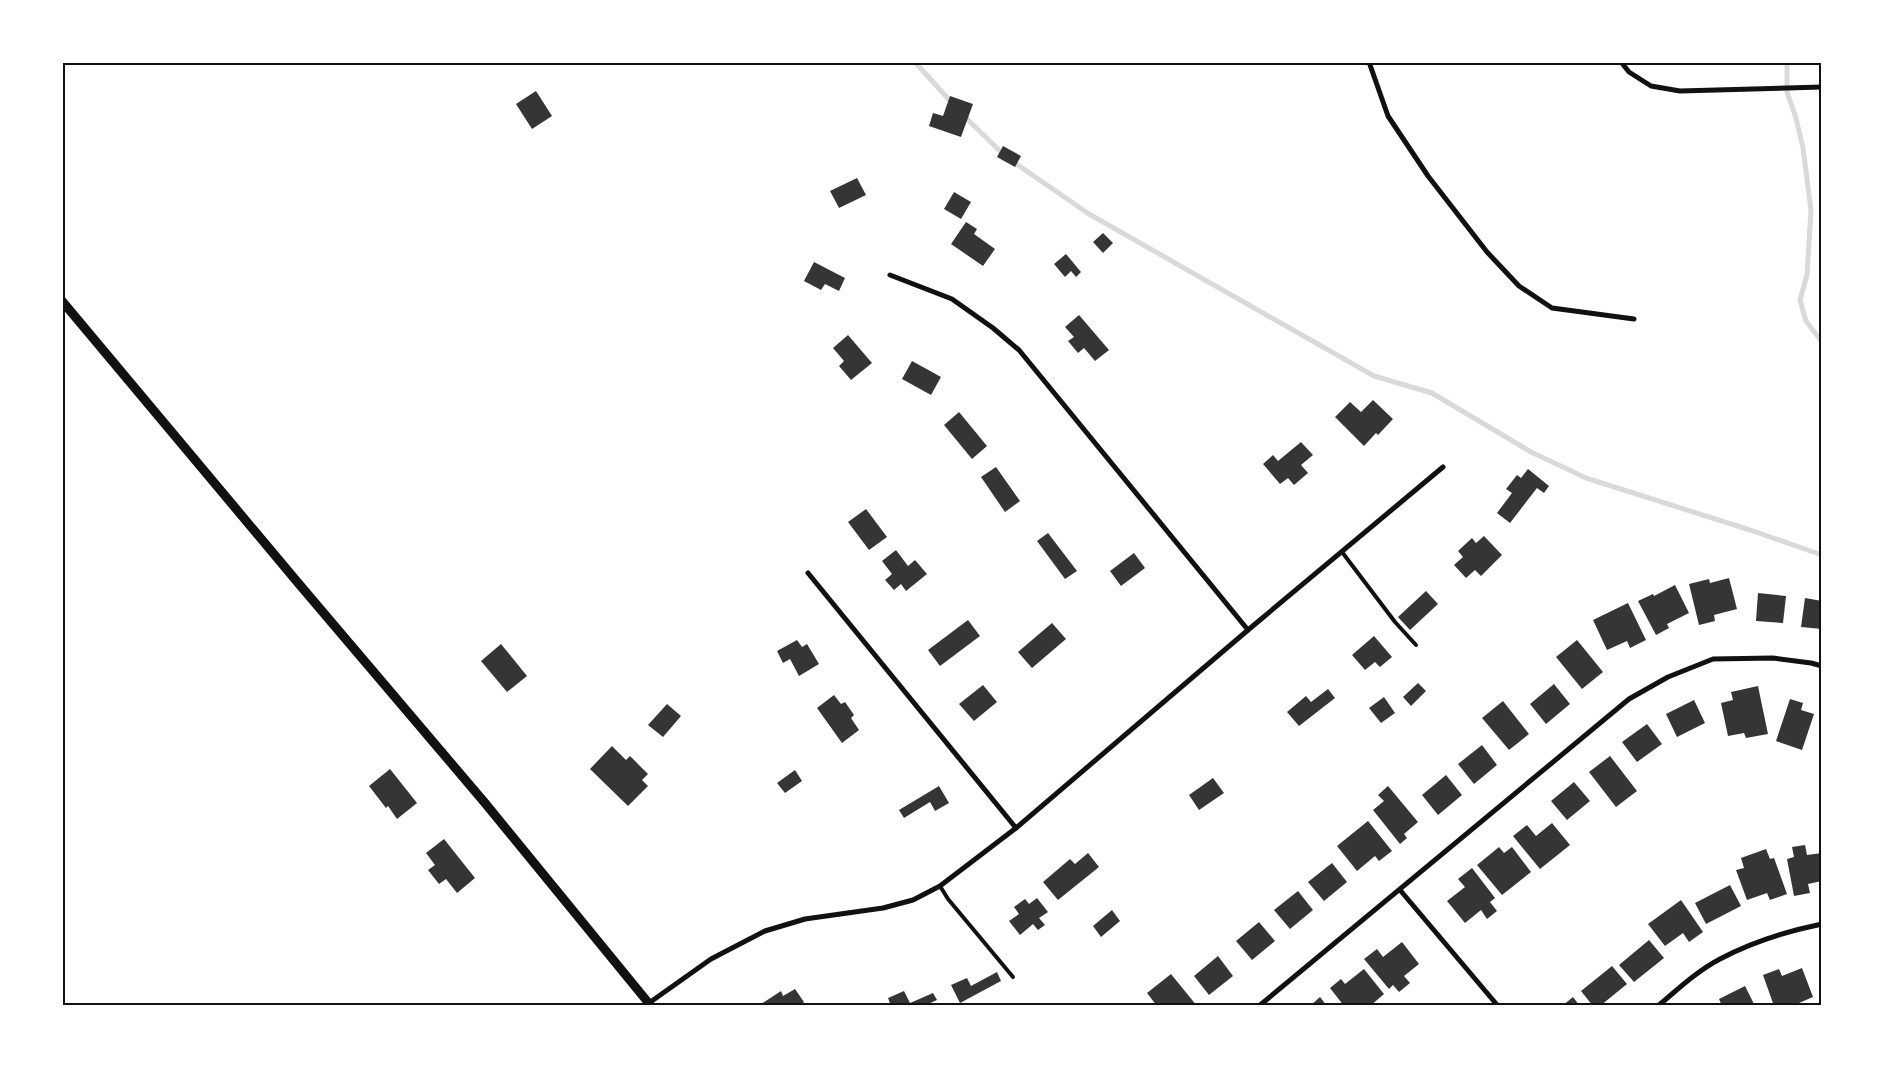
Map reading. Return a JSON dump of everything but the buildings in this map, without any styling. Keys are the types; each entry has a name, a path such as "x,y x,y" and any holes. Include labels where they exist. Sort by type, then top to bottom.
{"street":[{"path":"1369,62 1388,116 1428,176 1487,252 1519,286 1552,308 1634,319"},
{"path":"1621,62 1629,72 1651,86 1680,92 1822,87"},
{"path":"890,275 952,299 993,328 1019,350 1248,630"},
{"path":"62,301 299,584 486,803 650,1004 711,959 765,931 806,919 883,908 913,900 940,886 1016,828 1248,630 1444,467"},
{"path":"808,573 1016,828"},
{"path":"1259,1006 1629,700 1668,677 1713,659 1773,658 1811,662 1822,666"},
{"path":"1400,890 1498,1006"},
{"path":"1658,1006 1689,980 1720,959 1774,936 1822,924"}],"lane":[{"path":"1342,552 1395,622 1416,645"},
{"path":"940,886 1013,977"}],"waterway":[{"path":"915,62 952,103"},
{"path":"1787,62 1787,92 1796,118 1803,148 1811,210 1807,275 1800,300 1806,321 1822,342"},
{"path":"963,115 1005,156"},
{"path":"1012,161 1089,214 1374,376 1432,393 1531,452 1586,478 1822,555"}]}
